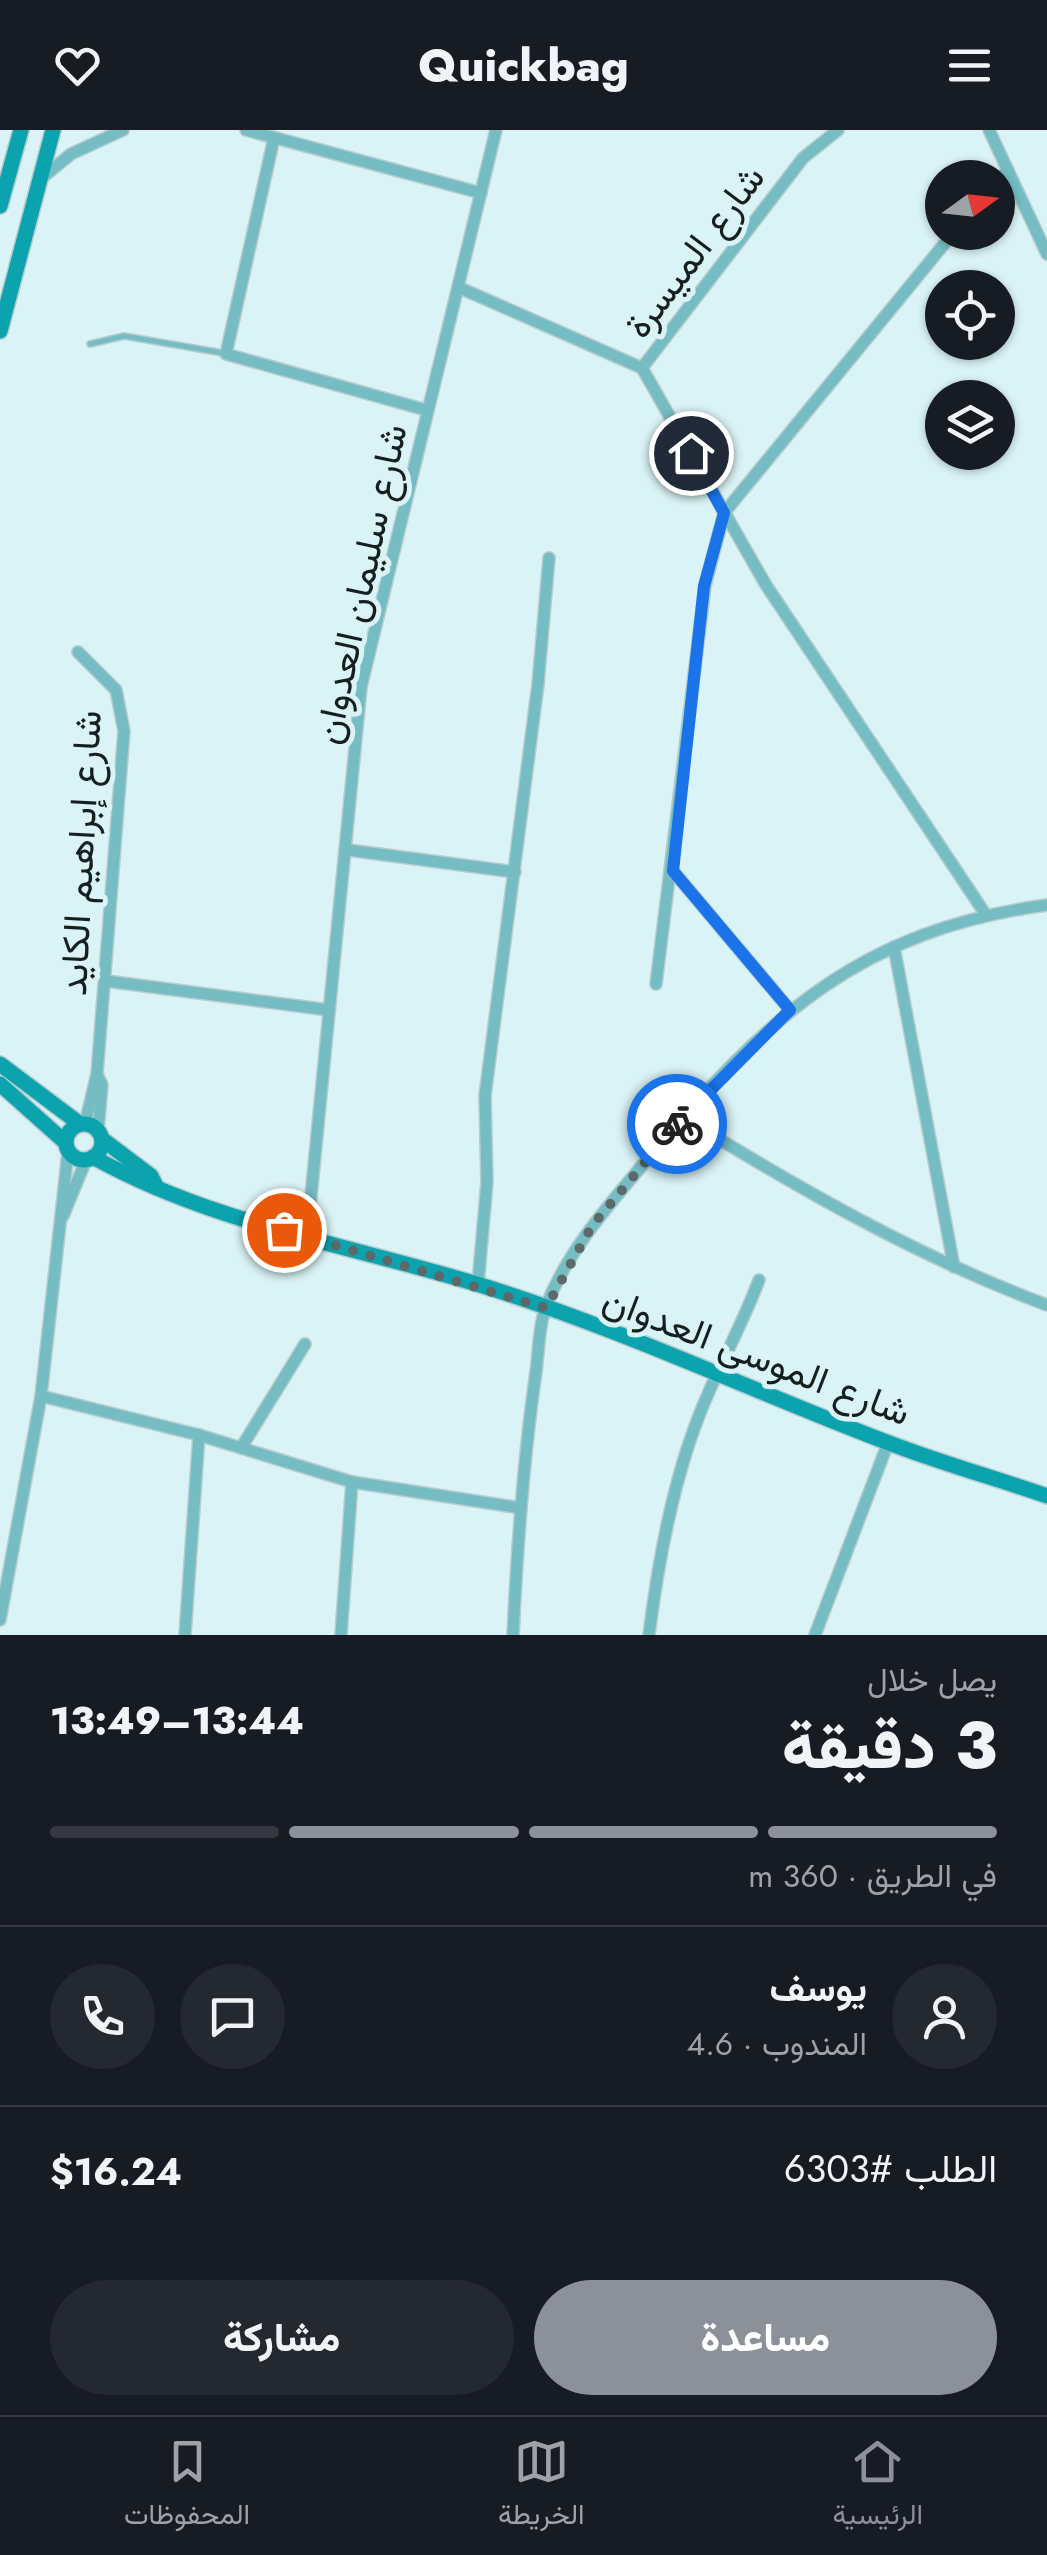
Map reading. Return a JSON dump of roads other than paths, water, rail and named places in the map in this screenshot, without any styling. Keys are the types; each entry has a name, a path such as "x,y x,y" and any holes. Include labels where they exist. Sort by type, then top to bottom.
{"street":[{"path":"0,206 6,168 21,130"},
{"path":"0,331 53,130"},
{"path":"43,176 71,154 123,130"},
{"path":"246,130 283,136 481,193"},
{"name":"شارع سليمان العدوان","path":"307,1237 361,687 496,130"},
{"path":"989,130 1003,160"},
{"name":"شارع الميسرة","path":"642,368 780,187 831,132"},
{"path":"283,136 226,354 426,410"},
{"path":"1015,185 1047,254"},
{"path":"656,984 673,871 704,586 724,513 939,250"},
{"path":"460,288 642,368 766,585 986,915"},
{"path":"478,1284 487,1182 482,1122 515,872 549,558"},
{"name":"شارع إبراهيم الكايد","path":"78,652 110,680 124,716 120,830 97,1074 102,1085 91,1129"},
{"path":"348,850 515,872"},
{"path":"673,871 790,1010"},
{"path":"512,1635 522,1508 546,1308 592,1226 683,1117 790,1010 847,969 986,915 1047,905"},
{"path":"894,948 954,1268"},
{"path":"106,981 329,1010"},
{"name":"شارع الموسى العدوان","path":"0,1064 91,1129 150,1176 157,1188"},
{"path":"0,1084 67,1147"},
{"path":"683,1117 865,1224 954,1268 1047,1305"},
{"path":"0,1620 40,1396 70,1130 91,1129 90,1159 63,1216"},
{"name":"شارع الموسى العدوان","path":"67,1147 214,1211 478,1284 720,1372 888,1443 1047,1496"},
{"path":"649,1635 682,1473 708,1394 759,1280"},
{"path":"241,1448 305,1344"},
{"path":"40,1396 198,1436 352,1482 522,1508"},
{"path":"185,1635 198,1436"},
{"path":"815,1635 888,1443"},
{"path":"341,1635 352,1482"}],"lane":[{"path":"90,344 124,336 226,354"}]}
